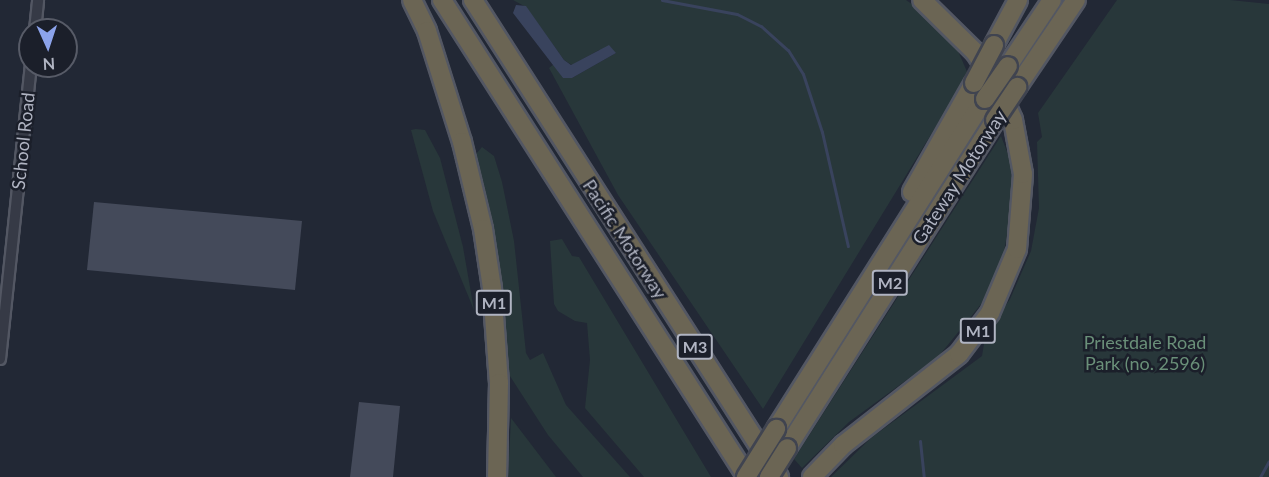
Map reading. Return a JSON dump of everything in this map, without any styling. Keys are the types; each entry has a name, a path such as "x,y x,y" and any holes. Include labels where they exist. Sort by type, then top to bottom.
{"highway":[{"name":"M1","path":"412,0 427,31 462,142 483,229 496,334 496,474"},
{"name":"Pacific Motorway","path":"442,0 747,477"},
{"name":"Pacific Motorway","path":"473,0 779,477"},
{"name":"M1","path":"812,477 843,445 959,354 990,313 1011,269 1023,212 1018,138 998,87 960,33 922,0"},
{"path":"939,0 951,11 960,33"},
{"path":"908,220 909,199 1018,0"},
{"name":"Gateway Motorway","path":"747,477 985,99 1052,0"},
{"name":"Gateway Motorway","path":"769,477 995,120 1076,0"}],"street":[{"path":"36,18 38,0"},
{"name":"School Road","path":"0,359 30,78"}],"green space":[{"path":"513,0 906,0 949,30 968,74 763,409 618,195 549,68 554,64 563,78 572,78 616,53 599,50 572,65 564,60 526,7"},
{"name":"Priestdale Road Park (no. 2596)","path":"1117,0 1230,0 1269,4 1269,477 831,477 871,438 982,356 985,338 1010,299 1031,251 1039,208 1037,142 1042,137 1038,113"},
{"path":"411,130 425,130 440,158 463,247 474,310 433,211"},
{"path":"1001,136 1011,162 1013,200 1002,263 986,298 938,357 849,422 802,468 794,459"},
{"path":"482,147 494,156 502,182 514,241 526,353 530,360 543,353 566,405 630,477 583,477 548,435 508,373 501,288 476,154"},
{"path":"562,239 572,256 579,257 711,477 644,477 585,408 590,360 587,323 575,321 558,311 554,304 550,241"},
{"path":"511,418 556,477 508,477"}],"water":[{"path":"516,5 526,6 564,60 571,65 609,45 616,53 572,78 563,78 513,13"}],"building":[{"path":"94,202 302,221 295,290 87,270"},
{"path":"359,402 400,406 393,477 350,477"}],"waterway":[{"path":"662,0 737,14 761,26 788,50 803,74 822,132 848,246"},
{"path":"920,441 924,477"},
{"path":"1260,477 1269,461"}]}
